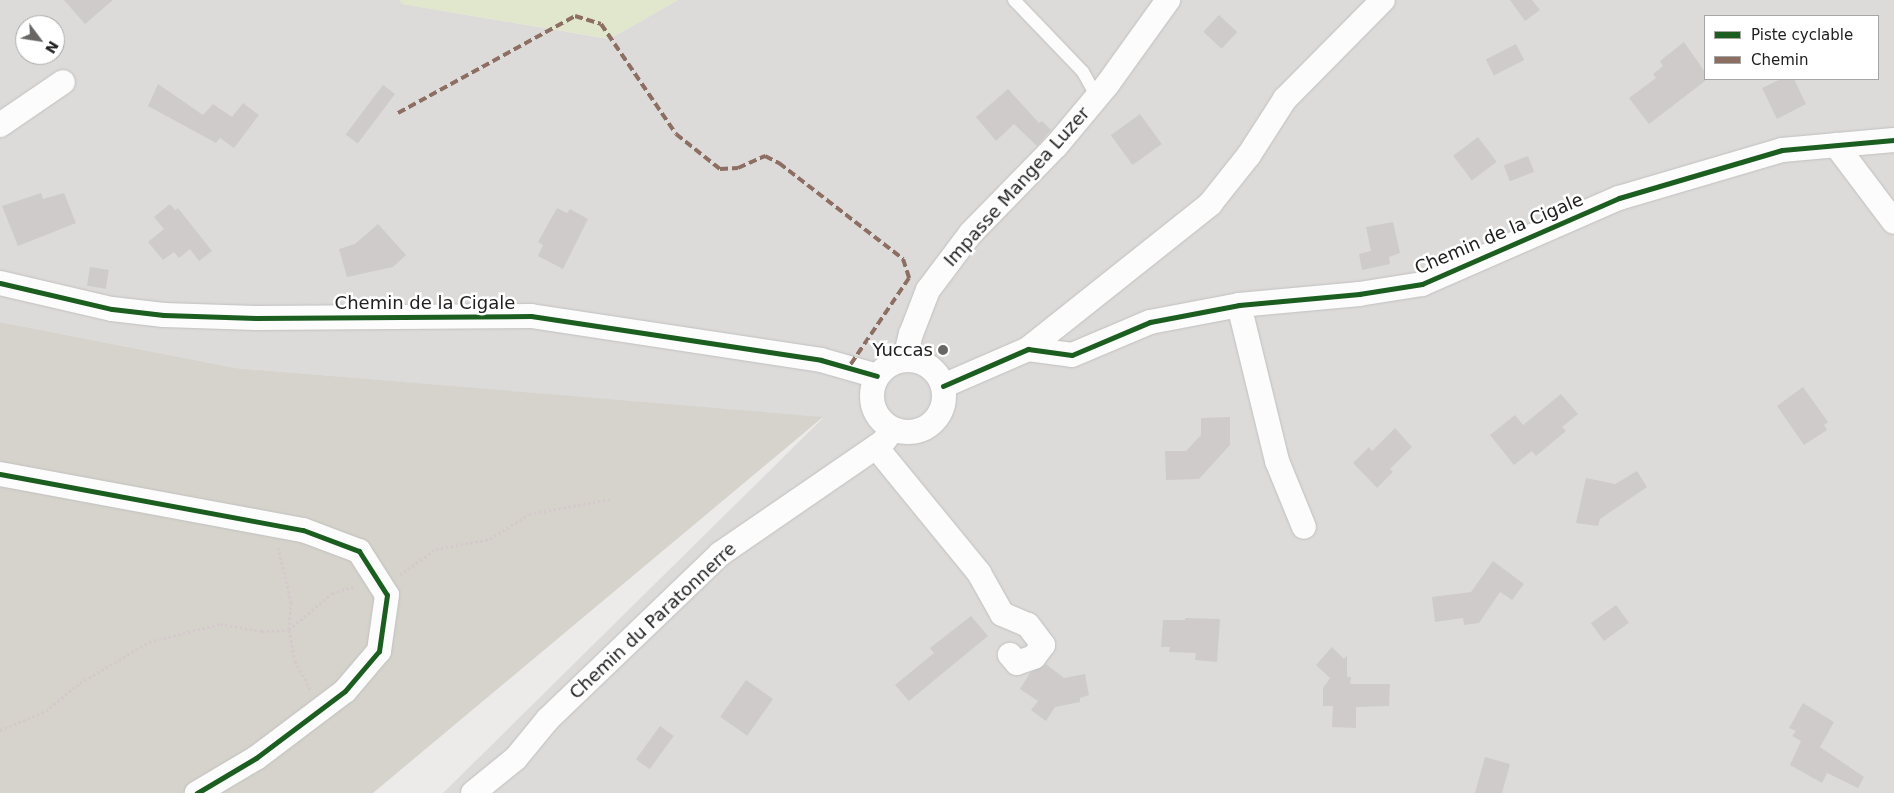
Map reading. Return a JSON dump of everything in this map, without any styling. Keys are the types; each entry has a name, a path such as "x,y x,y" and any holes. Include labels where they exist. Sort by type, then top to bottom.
{"street":[{"name":"Impasse Mangea Luzer","path":"905,359 911,334 928,290 971,233 1056,146 1097,98 1168,0"},
{"path":"944,386 1028,349 1210,204 1249,155 1286,99 1383,0"},
{"path":"0,125 62,82"},
{"name":"Chemin de la Cigale","path":"1028,349 1072,355 1150,322 1239,305 1422,284 1619,198 1782,150 1894,140"},
{"path":"1836,145 1894,222"},
{"name":"Chemin de la Cigale","path":"0,283 112,309 164,315 256,318 531,316 821,360 877,376"},
{"path":"1239,305 1277,461 1304,527"},
{"path":"905,359 922,362 936,371 944,386 944,402 938,418 925,428 909,432 893,429 875,412 872,388 877,376 889,364 905,359"},
{"name":"Chemin du Paratonnerre","path":"472,793 516,758 548,718 720,554 876,447 893,429"},
{"path":"876,447 979,573 1002,614 1028,625 1043,645 1034,657 1018,663 1010,655"},
{"path":"0,474 303,530 359,551 387,595 379,651 345,691 321,711 256,758 197,793"}],"lane":[{"name":"Impasse Mangea Luzer","path":"1014,0 1082,72 1097,98"}],"path":[{"path":"396,576 405,574 436,549 490,539 529,514 610,499"},
{"path":"277,541 291,602 289,630 295,661 321,711"},
{"path":"0,730 46,711 80,683 148,642 220,624 262,631 289,630 332,593 359,585"}],"shaded area":[{"path":"0,0 400,0 403,4 609,39 678,0 1894,0 1894,793 443,793 823,418 236,368 0,322"},
{"path":"0,322 236,368 823,417 373,793 0,793"}],"green space":[{"path":"400,0 678,0 610,39 402,4"}],"building":[{"path":"64,0 113,0 85,24"},
{"path":"1510,0 1532,0 1540,10 1525,21"},
{"path":"1219,15 1237,32 1222,49 1203,32"},
{"path":"1684,42 1704,71 1705,81 1649,124 1629,98 1656,78 1653,74 1663,66 1660,61"},
{"path":"1516,44 1524,60 1494,75 1486,59"},
{"path":"1779,80 1794,80 1806,104 1777,119 1762,88"},
{"path":"158,84 203,115 213,104 232,117 243,103 259,115 234,148 220,138 216,143 148,106"},
{"path":"383,85 395,94 358,144 346,135"},
{"path":"1008,89 1039,123 1042,121 1051,130 1037,146 1014,124 996,141 976,117"},
{"path":"1140,114 1162,144 1133,165 1111,135"},
{"path":"1478,137 1497,162 1472,180 1453,156"},
{"path":"1528,156 1534,172 1510,181 1504,165"},
{"path":"41,193 43,199 64,193 76,223 18,246 2,206"},
{"path":"170,204 175,210 178,208 212,251 199,261 190,249 179,258 174,252 163,260 148,242 164,229 154,217"},
{"path":"557,208 567,213 570,209 588,219 563,269 538,256 543,245 538,242"},
{"path":"1393,222 1400,253 1389,257 1390,264 1362,270 1359,254 1371,251 1366,227"},
{"path":"378,224 406,255 393,267 347,277 339,249 355,244"},
{"path":"90,267 109,270 106,289 87,286"},
{"path":"1803,387 1828,422 1824,425 1827,430 1804,445 1777,406"},
{"path":"1561,394 1578,414 1562,427 1566,431 1536,456 1532,451 1514,465 1490,435 1515,415 1523,425"},
{"path":"1230,417 1230,445 1199,479 1166,480 1165,451 1186,451 1201,435 1201,418"},
{"path":"1395,428 1412,447 1390,469 1393,472 1377,488 1353,463 1369,447 1372,451"},
{"path":"1637,471 1647,487 1600,519 1598,526 1576,523 1586,478 1615,484"},
{"path":"1493,561 1524,584 1512,600 1500,592 1479,623 1464,625 1463,618 1435,622 1432,597 1471,592"},
{"path":"1616,605 1629,623 1604,641 1591,623"},
{"path":"971,616 988,636 909,701 895,685 934,653 930,648"},
{"path":"1185,618 1220,619 1217,662 1195,660 1196,653 1169,652 1170,647 1161,647 1163,620 1185,620"},
{"path":"1332,647 1344,659 1347,655 1347,677 1351,677 1350,684 1390,684 1389,706 1356,707 1356,728 1332,727 1333,706 1323,706 1323,688 1330,678 1316,665"},
{"path":"1046,664 1064,678 1085,674 1089,695 1080,698 1080,702 1055,707 1046,721 1031,710 1038,701 1020,689 1030,673"},
{"path":"746,680 773,699 747,736 720,717"},
{"path":"1803,703 1834,722 1820,747 1864,777 1858,788 1827,773 1822,783 1790,765 1801,741 1792,736 1796,731 1789,728"},
{"path":"660,726 674,736 650,769 636,759"},
{"path":"1485,757 1510,764 1502,793 1475,793"}],"marked path":[{"path":"398,113 575,16 601,24 676,134 720,169 738,168 765,156 779,163 903,259 909,278 848,368"}],"cycle path":[{"path":"943,386 1028,349 1072,355 1150,322 1239,305 1359,294 1422,284 1619,198 1782,150 1894,140"},
{"path":"0,283 112,309 164,315 256,318 531,316 821,360 877,376"},
{"path":"0,474 303,530 359,551 387,595 379,651 345,691 256,758 197,793"}],"place":[{"name":"Yuccas","path":"943,350"}]}
